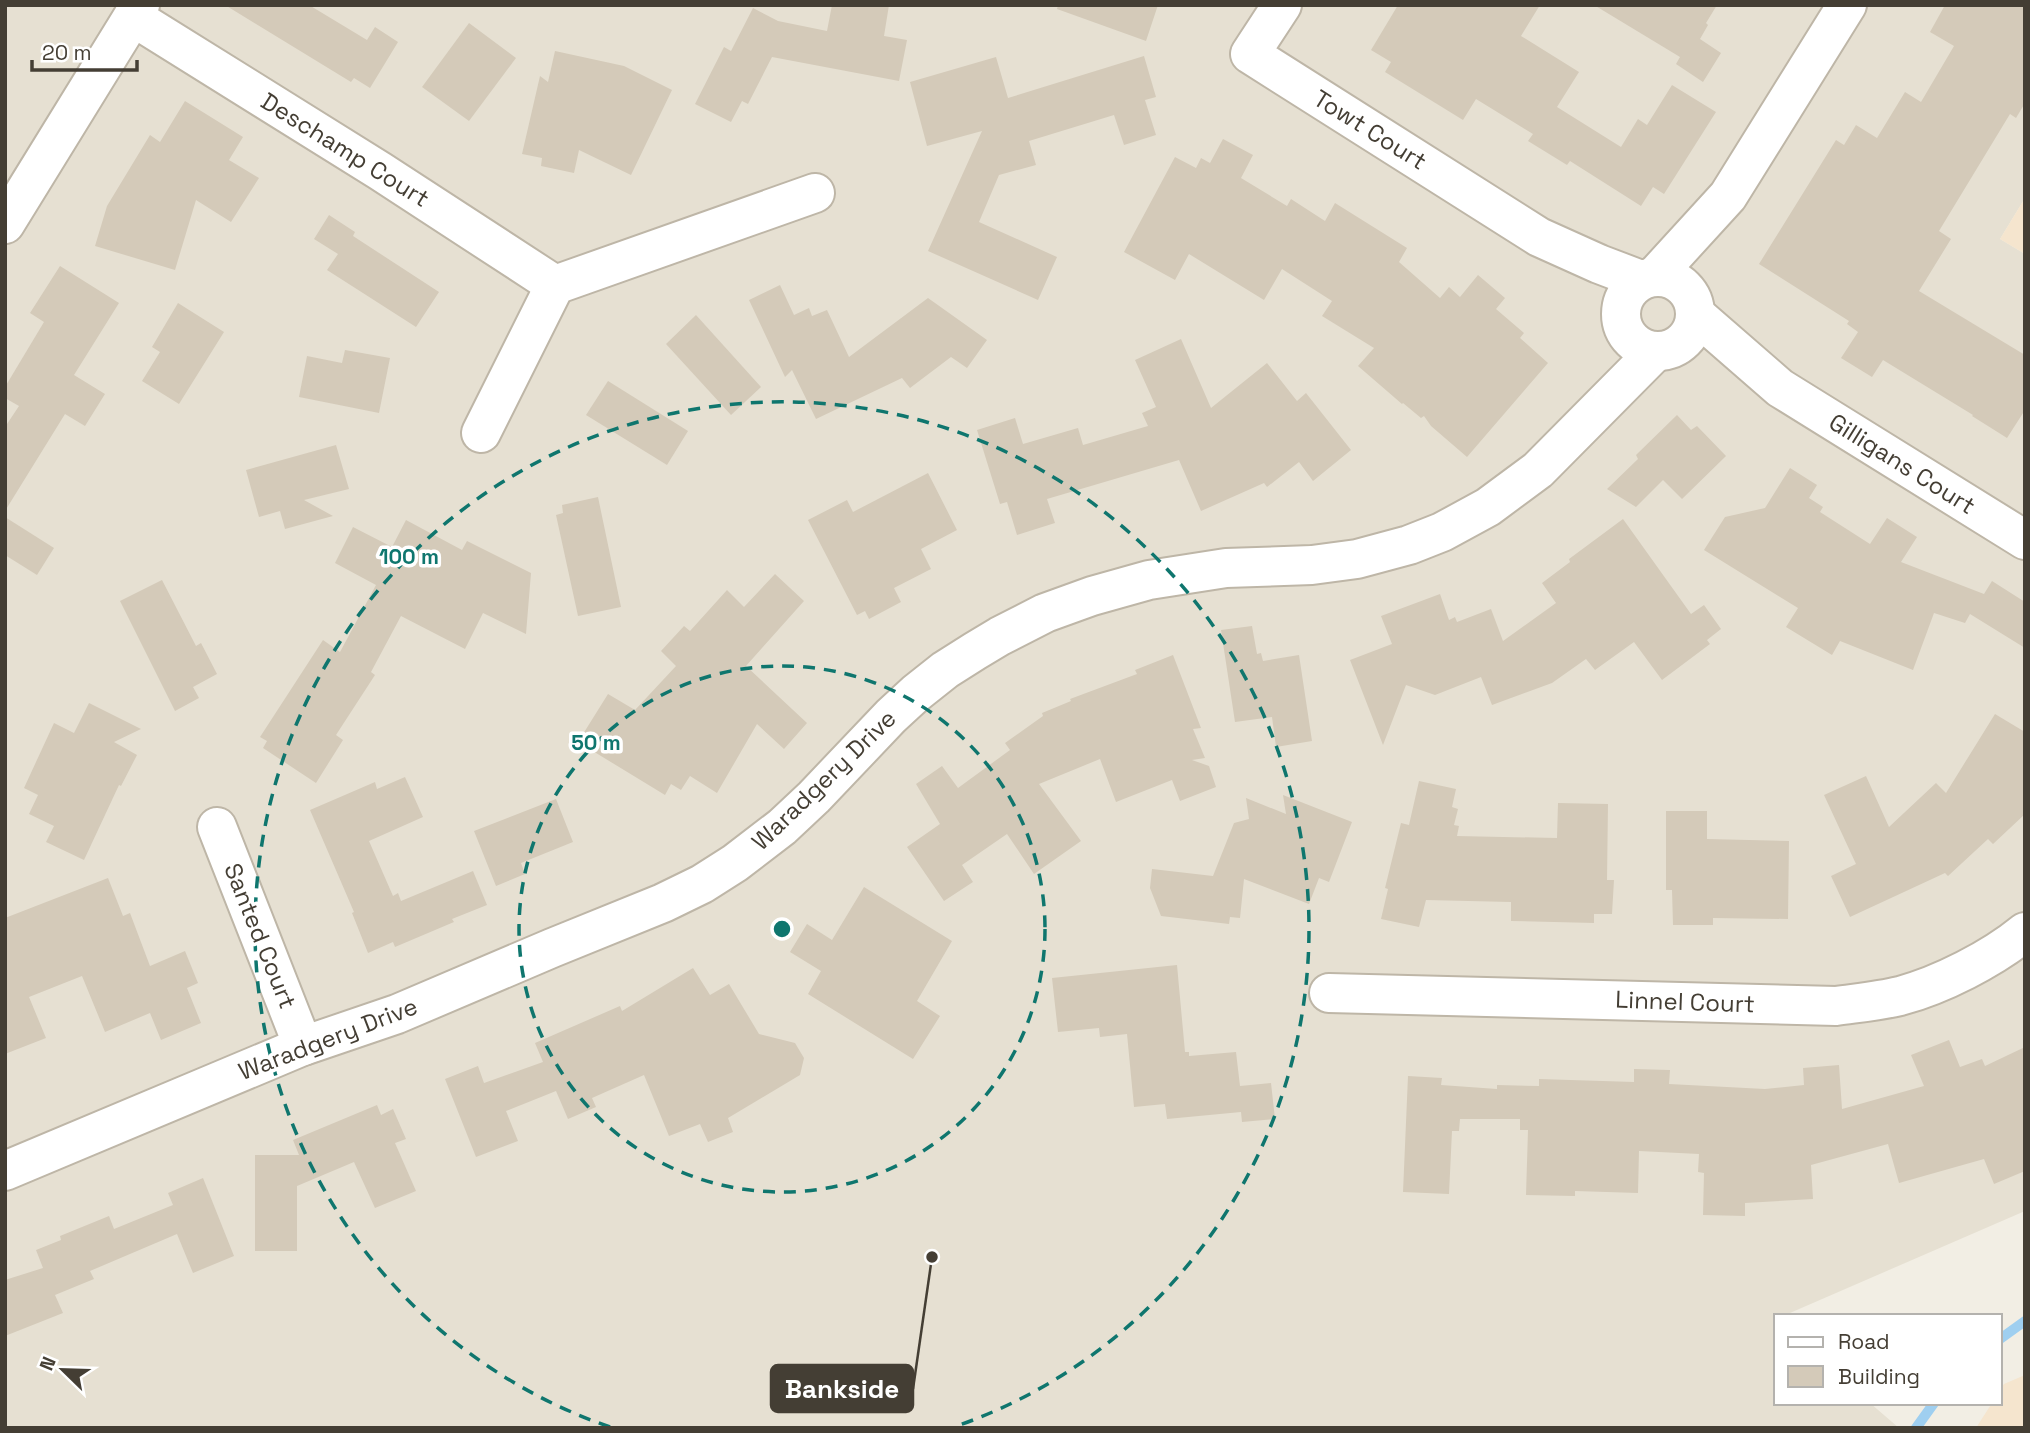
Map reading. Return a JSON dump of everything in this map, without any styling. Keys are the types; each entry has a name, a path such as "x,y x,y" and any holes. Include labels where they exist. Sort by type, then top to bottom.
{"street":[{"name":"Towt Court","path":"1282,5 1250,54 1635,299"},
{"name":"Waradgery Drive","path":"1588,418 1635,299 1728,196 1847,5"},
{"path":"5,224 136,11"},
{"name":"Deschamp Court","path":"136,11 555,285"},
{"path":"481,433 555,285 815,192"},
{"name":"Waradgery Drive","path":"1693,305 1728,196"},
{"path":"1665,277 1684,288 1693,305 1694,325 1682,344 1664,351 1636,346 1635,299 1665,277"},
{"name":"Gilligans Court","path":"1693,305 1780,388 2025,540"},
{"name":"Waradgery Drive","path":"5,1171 303,1046 397,1014 663,903 702,884 782,827 916,692 975,651 1045,613 1149,580 1216,569 1334,563 1409,545 1442,532 1488,507 1538,470 1588,418 1664,351"},
{"name":"Gilligans Court","path":"1664,351 1780,388"},
{"name":"Santed Court","path":"217,827 303,1046"},
{"name":"Linnel Court","path":"1329,993 1836,1006 1900,996 1928,987 2000,950 2025,932"}],"shaded area":[{"path":"5,5 2025,5 2025,198 2000,239 2025,254 2025,1211 1788,1314 1774,1314 1773,1320 1774,1405 1872,1405 1899,1428 5,1428"},
{"path":"2025,198 2025,254 2000,239"},
{"path":"2025,1375 2025,1428 1976,1428 1991,1405 2002,1405 2004,1384"}],"building":[{"path":"225,5 309,5 367,40 375,27 398,42 370,88 354,78 351,82"},
{"path":"832,5 889,5 884,36 907,40 899,81 772,57 748,104 742,101 731,122 695,104 724,47 731,51 753,8 778,21 827,31"},
{"path":"1058,5 1158,5 1146,41 1057,9"},
{"path":"1398,5 1540,5 1521,36 1579,72 1557,107 1621,147 1638,119 1647,125 1672,85 1716,112 1664,194 1653,187 1641,206 1570,161 1567,165 1528,141 1533,134 1476,99 1463,120 1385,72 1391,62 1371,50"},
{"path":"1594,5 1717,5 1700,39 1721,53 1703,82 1676,64 1680,57"},
{"path":"1945,5 2025,5 2025,103 2016,118 2010,114 1939,231 1951,239 1919,291 2025,355 2025,410 2007,438 1883,360 1872,377 1841,358 1858,332 1847,324 1849,321 1759,264 1836,140 1844,145 1856,125 1877,138 1905,92 1921,102 1954,46 1930,32"},
{"path":"469,23 516,58 469,121 422,87"},
{"path":"555,51 624,66 672,90 631,175 579,150 574,173 541,166 542,158 522,154 540,76 548,82"},
{"path":"1144,56 1156,97 1145,100 1156,135 1124,145 1114,115 1029,141 1036,165 999,175 979,222 1057,257 1038,300 928,251 982,131 927,146 910,82 996,57 1008,98"},
{"path":"185,101 243,137 229,160 259,178 231,222 196,200 175,270 95,246 107,206 150,135 160,142"},
{"path":"1223,139 1253,155 1241,178 1287,206 1291,199 1325,221 1335,203 1407,248 1399,262 1440,298 1449,287 1460,297 1478,275 1505,298 1496,309 1524,333 1520,338 1548,363 1467,457 1431,426 1424,416 1421,418 1402,404 1358,366 1374,348 1322,316 1332,301 1282,269 1264,300 1189,254 1175,280 1124,252 1175,157 1196,168 1201,158 1210,163"},
{"path":"329,215 355,232 353,236 439,292 416,327 327,270 338,254 314,239"},
{"path":"60,266 119,303 74,375 105,394 85,426 65,414 5,511 5,427 19,406 5,398 5,387 44,322 30,313"},
{"path":"780,285 794,315 809,308 812,316 827,310 849,357 928,298 987,340 967,368 951,357 910,388 902,378 816,419 792,370 785,377 749,300"},
{"path":"178,303 224,332 179,404 142,381 160,352 152,347"},
{"path":"696,315 761,387 731,415 666,344"},
{"path":"1181,339 1211,408 1267,363 1297,401 1306,393 1351,450 1313,481 1299,462 1267,487 1264,483 1201,511 1179,460 1047,499 1055,523 1017,535 1007,502 1000,504 977,430 1015,418 1023,444 1078,428 1083,445 1148,426 1142,413 1156,407 1135,360"},
{"path":"345,350 390,358 379,413 299,397 307,356 342,363"},
{"path":"608,381 688,431 667,465 586,415"},
{"path":"1677,415 1691,430 1697,426 1726,456 1682,499 1663,480 1636,507 1607,489 1638,459 1636,455"},
{"path":"336,445 349,489 304,500 333,516 285,529 280,511 259,517 246,470"},
{"path":"1790,468 1817,485 1809,498 1823,507 1820,512 1870,544 1887,518 1917,537 1901,562 1984,594 1992,581 2025,602 2025,648 1970,614 1965,623 1934,613 1913,670 1840,641 1832,655 1786,627 1798,608 1704,550 1725,517 1765,508"},
{"path":"928,473 957,530 921,549 931,569 894,588 901,602 869,619 865,611 857,615 808,520 847,500 853,512"},
{"path":"598,497 621,607 578,616 556,515 563,513 562,505"},
{"path":"5,517 54,548 37,575 5,555"},
{"path":"1623,519 1691,614 1704,605 1721,629 1707,640 1710,644 1662,680 1634,642 1595,670 1586,659 1552,683 1492,705 1481,677 1435,695 1406,685 1383,745 1350,660 1392,644 1381,616 1440,594 1449,620 1455,617 1457,622 1491,609 1503,641 1556,603 1542,583"},
{"path":"406,520 462,550 467,541 531,573 526,634 483,613 465,649 401,616 371,672 375,675 336,735 343,740 316,783 263,748 267,741 260,737 323,640 340,652 376,585 335,563 353,527 392,547"},
{"path":"775,574 804,601 746,666 807,723 784,749 757,724 717,793 690,776 681,790 671,784 665,795 578,742 608,694 635,710 676,666 661,651 684,626 690,631 727,590 744,607"},
{"path":"162,580 196,646 201,643 217,674 193,687 199,698 175,711 120,601"},
{"path":"1252,626 1257,654 1261,653 1263,661 1299,655 1312,741 1276,747 1272,717 1235,722 1221,630"},
{"path":"1173,655 1201,728 1193,729 1205,758 1192,760 1209,766 1216,787 1180,801 1172,780 1116,802 1100,759 1039,784 1081,841 1034,874 1007,834 962,865 973,882 944,901 907,847 940,824 916,784 942,766 958,788 1010,750 1005,743 1043,716 1042,713 1071,701 1070,699 1137,674 1135,670"},
{"path":"89,703 141,729 114,742 137,755 121,786 119,785 84,860 46,842 54,826 29,814 38,795 24,788 54,723 74,733"},
{"path":"1995,714 2025,732 2025,814 1993,844 1988,839 1948,876 1945,873 1850,917 1831,876 1856,864 1824,795 1866,776 1889,827 1936,783 1946,793"},
{"path":"405,777 423,817 369,841 393,896 398,893 401,901 473,871 487,905 395,947 393,942 368,953 352,913 354,912 310,810 375,782 377,789"},
{"path":"1419,781 1456,789 1452,807 1458,809 1454,825 1459,826 1457,836 1557,838 1558,803 1608,804 1607,880 1614,880 1612,914 1594,914 1594,923 1511,921 1511,902 1426,900 1419,927 1381,919 1388,889 1385,888 1401,823 1409,825"},
{"path":"1283,795 1352,822 1329,882 1319,878 1309,904 1244,879 1240,918 1230,917 1229,924 1161,916 1150,888 1152,869 1213,876 1234,823 1249,819 1246,798 1286,814"},
{"path":"556,799 573,842 521,863 525,874 496,886 474,831"},
{"path":"1666,811 1707,811 1707,839 1789,841 1788,919 1713,918 1713,925 1673,925 1672,890 1666,890"},
{"path":"108,878 123,916 130,913 150,966 185,951 198,983 187,988 201,1023 161,1040 150,1013 105,1032 82,976 29,997 46,1038 5,1054 5,918"},
{"path":"864,887 952,941 917,1001 940,1016 913,1059 808,994 821,971 790,952 807,924 832,940"},
{"path":"1177,965 1185,1052 1189,1052 1189,1056 1236,1052 1240,1086 1271,1083 1275,1119 1242,1122 1241,1112 1167,1119 1165,1104 1134,1107 1127,1034 1100,1037 1099,1028 1058,1032 1052,978"},
{"path":"693,968 710,995 729,984 759,1034 795,1043 804,1058 800,1075 728,1118 733,1132 708,1142 700,1124 669,1136 644,1075 592,1098 596,1107 568,1119 556,1091 506,1111 518,1141 476,1157 445,1079 478,1066 484,1083 543,1062 535,1043 620,1006 622,1011"},
{"path":"1949,1040 1960,1067 1982,1059 1985,1066 2025,1047 2025,1171 1994,1184 1984,1159 1899,1183 1888,1144 1811,1165 1813,1199 1745,1203 1745,1216 1703,1215 1704,1173 1698,1172 1699,1154 1639,1151 1638,1193 1575,1191 1575,1196 1526,1195 1528,1130 1520,1130 1520,1119 1460,1119 1459,1131 1452,1131 1449,1194 1403,1192 1408,1076 1442,1078 1441,1085 1497,1089 1497,1085 1539,1086 1539,1079 1634,1082 1634,1069 1670,1070 1669,1084 1765,1089 1804,1085 1803,1068 1839,1065 1842,1109 1924,1086 1911,1055"},
{"path":"377,1105 381,1115 393,1109 406,1139 395,1143 416,1191 375,1208 354,1162 297,1186 297,1251 255,1251 255,1155 299,1155 293,1140"},
{"path":"203,1178 234,1256 193,1273 177,1234 90,1271 94,1279 55,1295 63,1313 5,1336 5,1280 43,1268 36,1250 61,1240 60,1236 109,1216 114,1229 173,1205 168,1193"}],"waterway":[{"path":"2002,1338 2025,1321"},
{"path":"1916,1428 1933,1405"}],"place":[{"name":"Bankside","path":"932,1257"}]}
